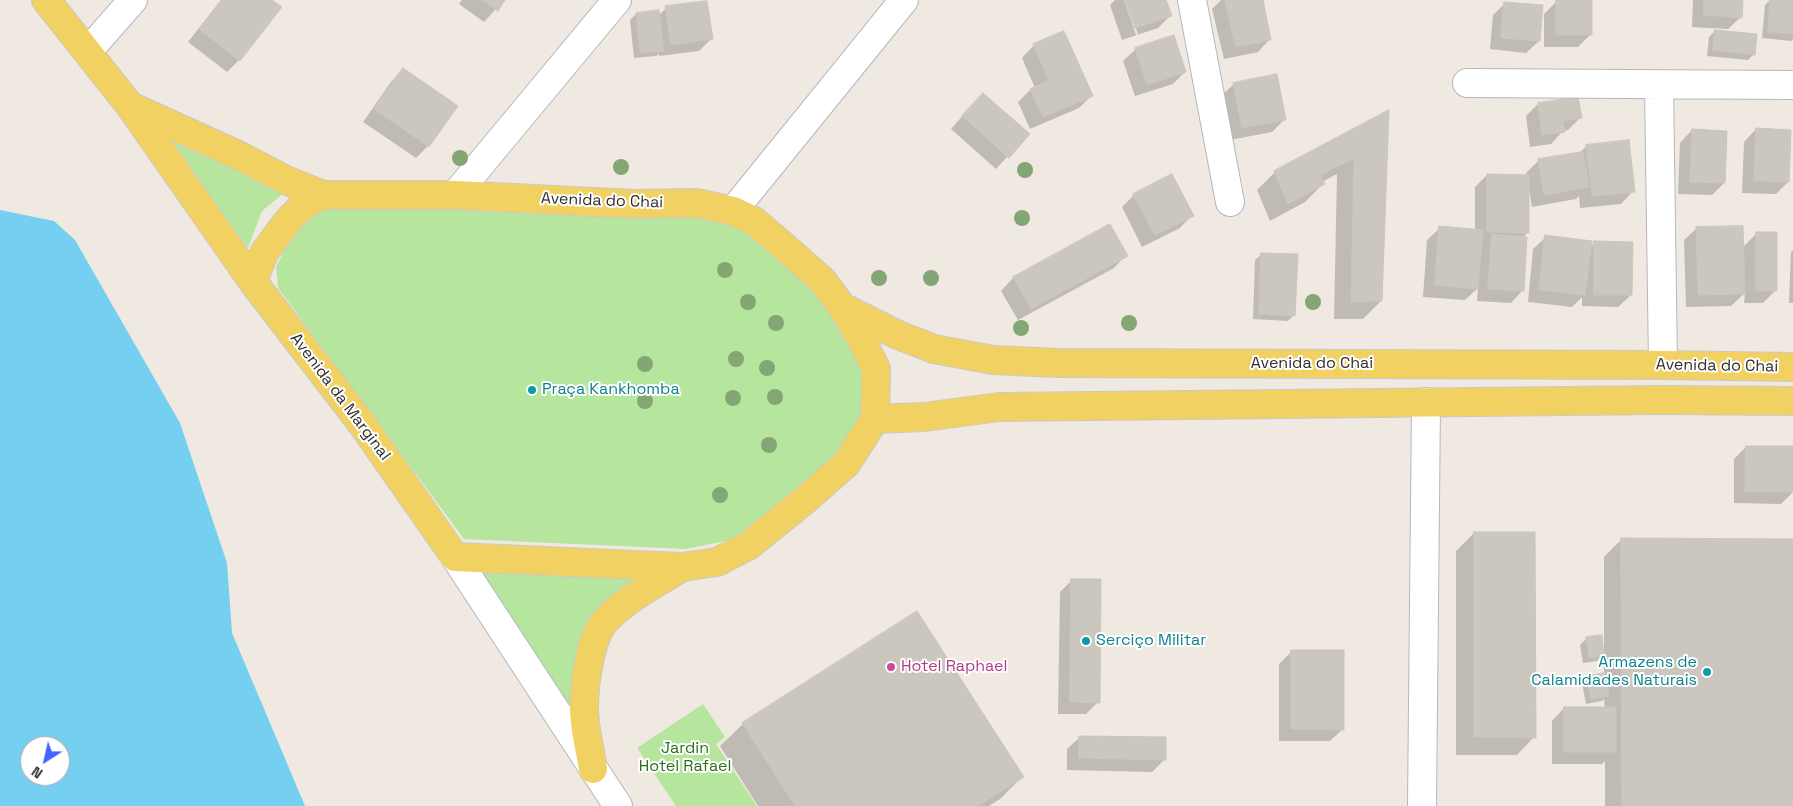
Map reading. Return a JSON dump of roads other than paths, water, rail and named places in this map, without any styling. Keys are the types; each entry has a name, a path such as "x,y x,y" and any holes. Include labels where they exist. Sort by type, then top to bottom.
{"main road":[{"name":"Avenida da Marginal","path":"46,0 130,106 253,282 362,424 454,557"},
{"path":"130,106 240,156 288,181 324,195"},
{"name":"Avenida do Chai","path":"324,195 455,196 633,204 696,203 733,211 754,221 809,268 822,280 842,307 876,368 875,419 924,417 998,407 1662,400 1793,401"},
{"path":"253,282 264,252 286,223 303,204 324,195"},
{"name":"Avenida do Chai","path":"842,307 898,335 934,349 993,360 1058,364 1793,367"},
{"path":"454,557 682,567 717,562 748,546 846,464 875,419"},
{"path":"593,769 584,709 587,674 593,646 604,622 618,608 682,567"}],"street":[{"path":"88,51 133,0"},
{"path":"455,196 617,0"},
{"path":"733,211 904,0"},
{"path":"1192,0 1230,202"},
{"path":"1468,83 1659,86 1793,85"},
{"path":"1659,86 1663,365"},
{"path":"1422,806 1426,402"},
{"name":"Avenida da Marginal","path":"454,557 618,806"}],"water":[{"path":"0,210 54,221 75,240 180,423 227,563 232,633 305,806 0,806"}],"place":[{"name":"Praça Kankhomba","path":"532,390"},
{"name":"Serciço Militar","path":"1086,641"},
{"name":"Hotel Raphael","path":"891,667"},
{"name":"Armazens de Calamidades Naturais","path":"1707,672"}],"park label":[{"name":"Jardin Hotel Rafael","path":"685,758"}]}
